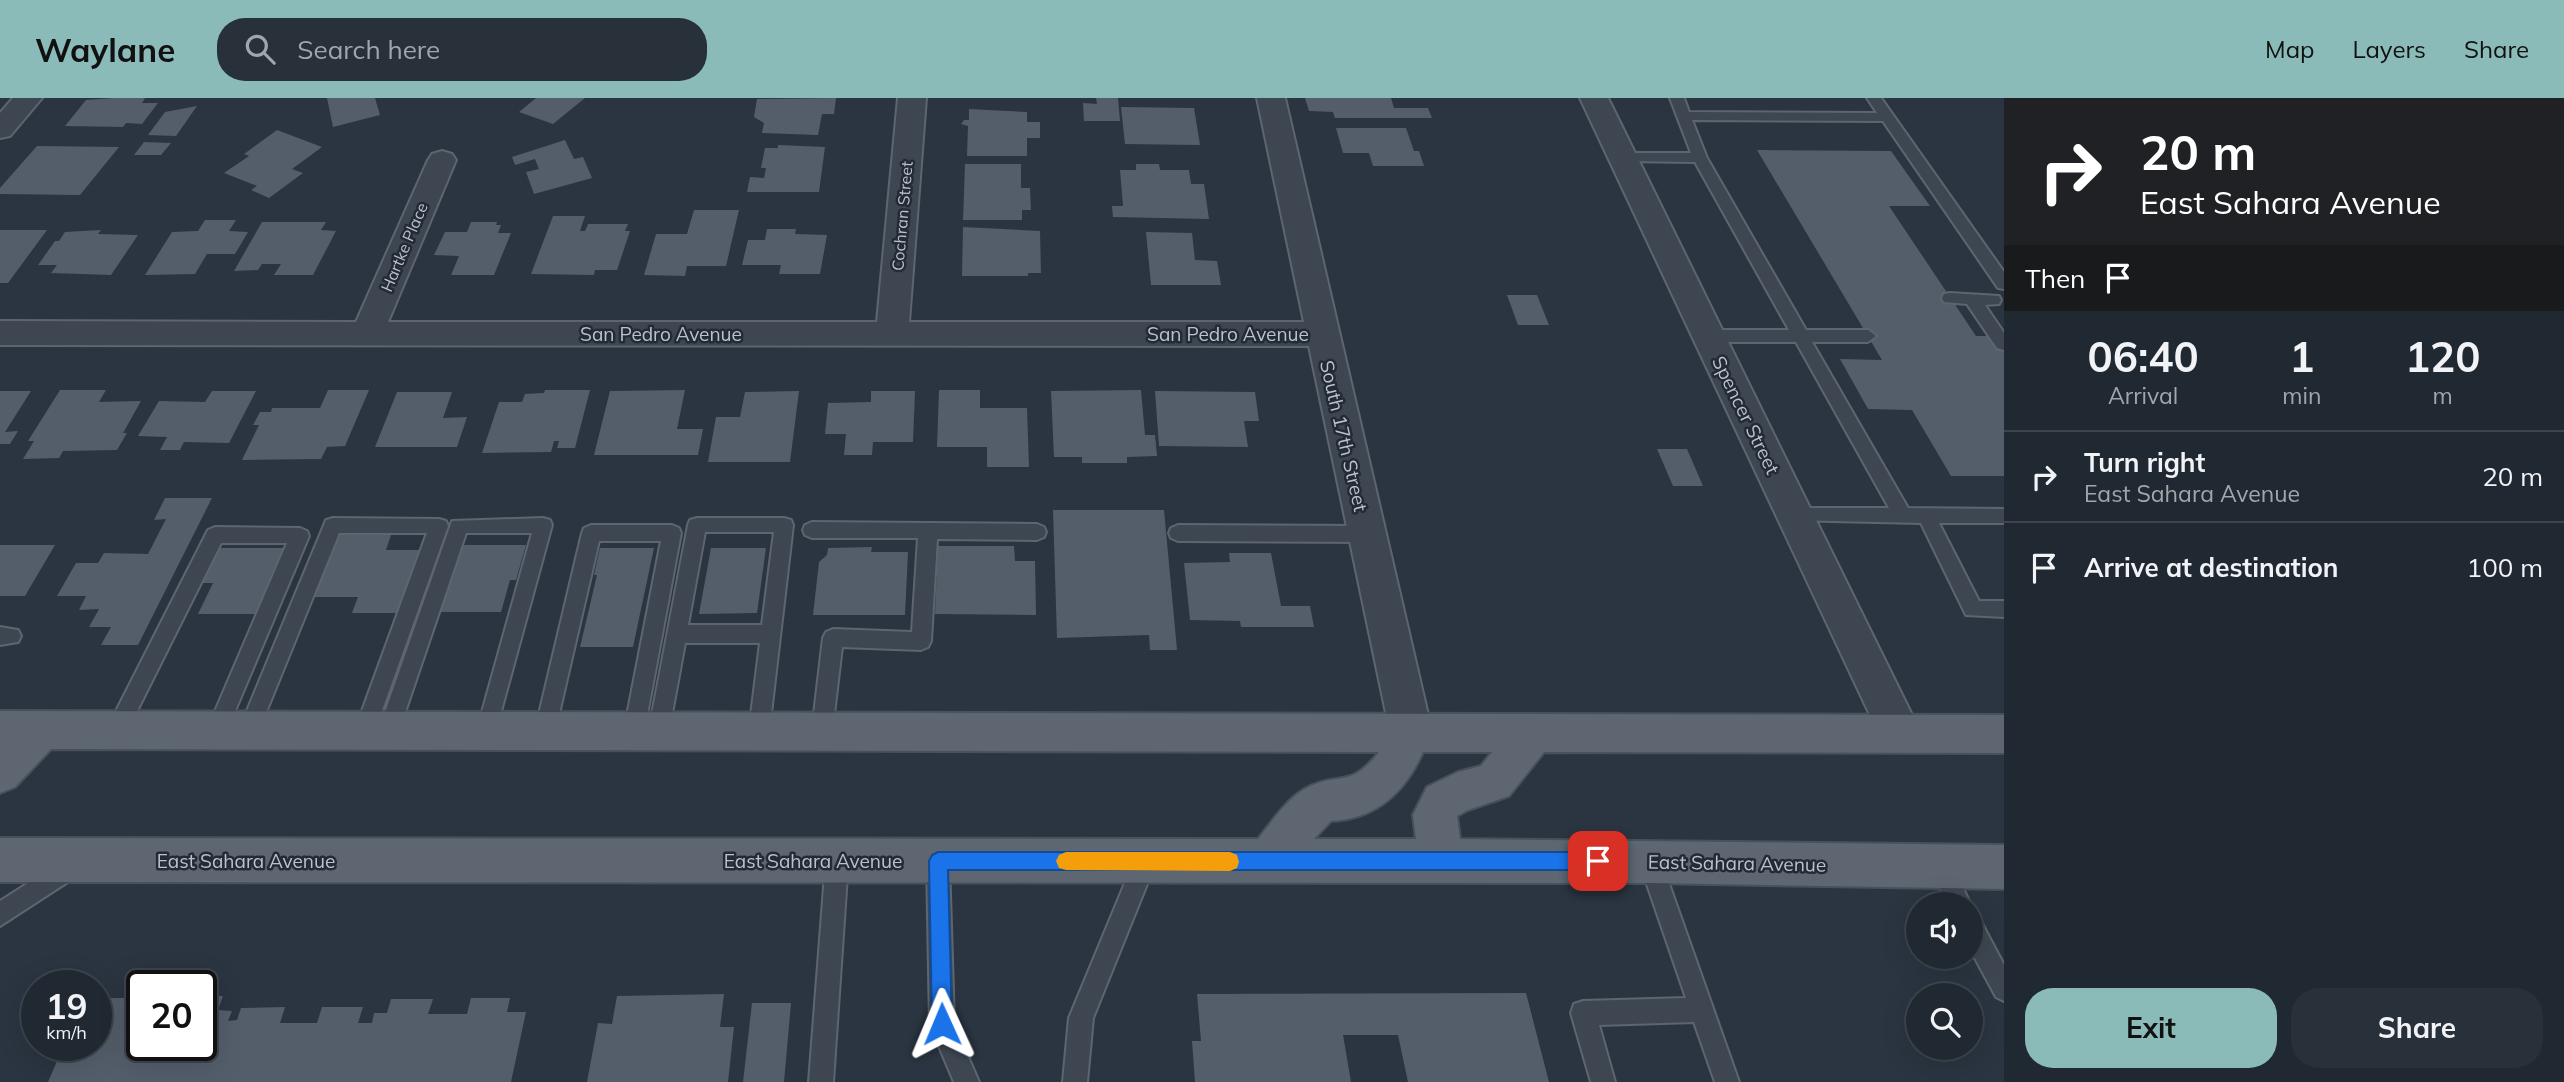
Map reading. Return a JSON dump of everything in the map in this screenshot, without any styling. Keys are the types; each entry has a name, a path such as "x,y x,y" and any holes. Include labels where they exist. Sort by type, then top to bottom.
{"main road":[{"path":"0,730 2004,734"},
{"path":"0,773 42,730"},
{"path":"1441,862 1435,815 1442,801 1458,792 1494,782 1535,731"},
{"path":"1268,861 1318,804 1352,798 1377,786 1404,751 1410,732"},
{"name":"East Sahara Avenue","path":"0,860 1650,861 2004,867"}],"street":[{"path":"0,130 28,98"},
{"name":"Cochran Street","path":"892,334 912,98"},
{"name":"South 17th Street","path":"1271,98 1410,732"},
{"name":"Spencer Street","path":"1594,98 1899,733"},
{"name":"Hartke Place","path":"367,334 442,160"},
{"name":"San Pedro Avenue","path":"0,333 1321,334"}],"lane":[{"path":"1677,98 1700,158 1902,515"},
{"path":"1874,98 2004,284"},
{"path":"1684,116 1887,117"},
{"path":"1623,157 1700,158"},
{"path":"1950,298 1998,300 2004,316 1985,317"},
{"path":"1972,299 2003,344"},
{"path":"1708,336 1868,336"},
{"path":"1794,515 2004,516"},
{"path":"1926,515 1973,609 2004,609"},
{"path":"233,730 333,525 439,526 377,730"},
{"path":"377,730 460,527 543,525 487,730"},
{"path":"647,731 677,634 697,525 784,525 760,731"},
{"path":"813,530 1037,531"},
{"path":"822,731 833,638 921,641 928,531"},
{"path":"545,731 591,533 672,533 647,731"},
{"path":"1178,533 1366,534"},
{"path":"117,730 215,535 300,536 233,730"},
{"path":"677,634 771,634"},
{"path":"0,915 78,861"},
{"path":"821,1082 837,861"},
{"path":"938,861 942,1024 967,1082"},
{"path":"1650,861 1727,1082"},
{"path":"1075,1082 1081,1018 1145,862"},
{"path":"1940,865 1954,892"},
{"path":"1983,949 2004,989"},
{"path":"1603,1082 1583,1013 1701,1010"}],"building":[{"path":"145,98 142,103 158,103 142,124 126,123 123,127 65,126 86,100"},
{"path":"327,98 375,98 380,115 333,127"},
{"path":"536,98 585,98 553,124 519,112"},
{"path":"836,98 834,114 822,114 818,135 762,133 764,123 754,117 757,99"},
{"path":"1096,98 1118,98 1120,121 1084,121 1083,103 1097,104"},
{"path":"1305,98 1391,98 1394,108 1428,108 1432,118 1335,118 1333,112 1309,111"},
{"path":"197,106 176,136 148,135 165,112"},
{"path":"1121,107 1194,108 1200,145 1125,144"},
{"path":"969,109 1027,112 1027,122 1040,122 1040,138 1027,138 1027,156 967,156 968,126 961,124 964,120 969,120"},
{"path":"1336,128 1406,128 1414,151 1419,151 1424,166 1373,166 1369,153 1343,153"},
{"path":"277,130 322,147 292,169 303,173 269,198 251,190 257,186 224,173 249,156 244,154"},
{"path":"565,140 574,159 583,157 592,178 534,194 526,172 539,169 535,159 515,165 512,157"},
{"path":"144,142 171,143 161,155 134,155"},
{"path":"778,145 825,147 819,192 747,192 750,177 764,178 766,168 761,168 765,148 778,148"},
{"path":"37,146 119,147 80,195 0,194 0,188"},
{"path":"1757,150 1891,151 1930,206 1889,206 1976,336 1990,336 2004,344 2004,476 1951,476 1912,410 1868,409 1840,359 1882,360"},
{"path":"965,164 1021,164 1021,188 1030,188 1031,210 1022,210 1022,220 963,220"},
{"path":"1136,164 1159,164 1160,170 1189,170 1191,184 1204,184 1209,219 1113,217 1112,206 1123,206 1120,170 1136,170"},
{"path":"694,210 739,210 726,266 687,266 685,276 644,275 656,234 687,234"},
{"path":"553,216 585,216 580,231 585,231 588,224 628,224 625,231 630,231 617,270 595,270 594,275 531,274"},
{"path":"205,220 236,220 229,231 248,232 235,254 207,254 195,274 145,275 172,232 198,231"},
{"path":"262,222 326,222 321,230 336,231 313,275 274,275 281,264 262,264 258,270 234,271"},
{"path":"471,222 497,222 496,225 501,225 498,233 511,233 494,275 451,275 459,256 434,255 445,232 467,232"},
{"path":"963,227 1040,231 1041,273 1028,273 1028,276 962,276"},
{"path":"767,229 796,229 795,234 827,235 820,274 779,274 781,265 742,265 748,240 765,240"},
{"path":"0,230 47,230 8,283 0,283"},
{"path":"101,230 98,234 138,235 111,275 51,273 57,265 38,265 65,232"},
{"path":"1146,232 1192,233 1195,260 1217,261 1221,285 1151,285"},
{"path":"1507,295 1537,295 1549,325 1518,325"},
{"path":"60,390 106,390 99,402 141,401 117,450 63,451 59,458 23,459 34,441 28,441"},
{"path":"328,390 369,390 345,446 327,447 321,459 242,460 259,425 253,425 260,412 271,412 272,408 320,408"},
{"path":"545,390 590,390 575,448 557,448 559,441 554,441 551,452 482,453 499,402 522,402 525,394 544,393"},
{"path":"685,390 677,429 703,429 698,455 594,455 610,391"},
{"path":"939,390 980,390 980,408 1027,408 1029,467 987,467 987,447 937,447"},
{"path":"1141,390 1145,435 1155,435 1157,456 1127,457 1127,463 1082,463 1082,457 1054,457 1051,391"},
{"path":"0,391 31,391 5,432 18,431 10,444 0,444"},
{"path":"212,391 256,391 229,443 184,442 180,450 160,450 167,437 138,436 159,401 205,402"},
{"path":"799,391 790,462 708,462 716,417 740,417 745,392"},
{"path":"871,391 915,391 913,442 873,442 872,455 844,455 846,434 825,434 828,403 871,402"},
{"path":"1155,391 1255,392 1259,421 1244,421 1248,447 1159,446"},
{"path":"397,392 452,392 443,418 467,417 457,447 375,447"},
{"path":"1657,449 1687,449 1703,486 1673,486"},
{"path":"165,498 212,498 138,645 101,645 111,627 89,627 99,609 79,610 86,596 57,596 76,563 98,563 104,553 148,554 166,519 154,520"},
{"path":"1053,510 1164,510 1177,650 1150,650 1149,635 1057,638"},
{"path":"337,531 392,532 386,550 426,550 404,613 352,613 358,597 310,597"},
{"path":"0,545 55,545 25,596 0,596"},
{"path":"461,545 526,545 516,580 510,580 501,612 439,612"},
{"path":"938,546 1014,546 1015,561 1035,561 1036,615 935,614"},
{"path":"872,547 871,552 908,552 905,615 813,615 819,562 827,555 828,548"},
{"path":"218,548 284,548 255,614 198,614 213,583 202,583"},
{"path":"600,548 654,548 633,647 580,647 597,575 594,575"},
{"path":"711,548 766,548 757,613 699,614"},
{"path":"1229,553 1271,553 1281,606 1310,606 1314,627 1241,627 1240,621 1190,620 1184,563 1230,562"},
{"path":"1526,993 1549,1082 1408,1082 1398,1035 1343,1035 1351,1082 1195,1082 1192,1041 1201,1041 1197,994"},
{"path":"724,994 720,1027 734,1027 728,1082 587,1082 598,1023 612,1024 617,996"},
{"path":"217,996 223,996 218,1010 232,1011 228,1021 237,1020 241,1008 285,1007 280,1023 317,1023 322,1007 363,1007 358,1023 372,1023 374,1013 387,1013 391,999 433,999 428,1014 467,1014 471,998 510,998 507,1012 526,1012 511,1082 48,1082 57,1061 112,1061 112,998 126,998 126,1061 217,1061"},
{"path":"752,1003 791,1003 784,1082 743,1082"}],"slow traffic":[{"path":"1066,861 1230,862"}],"route":[{"path":"942,1024 938,861 1598,861"}]}
